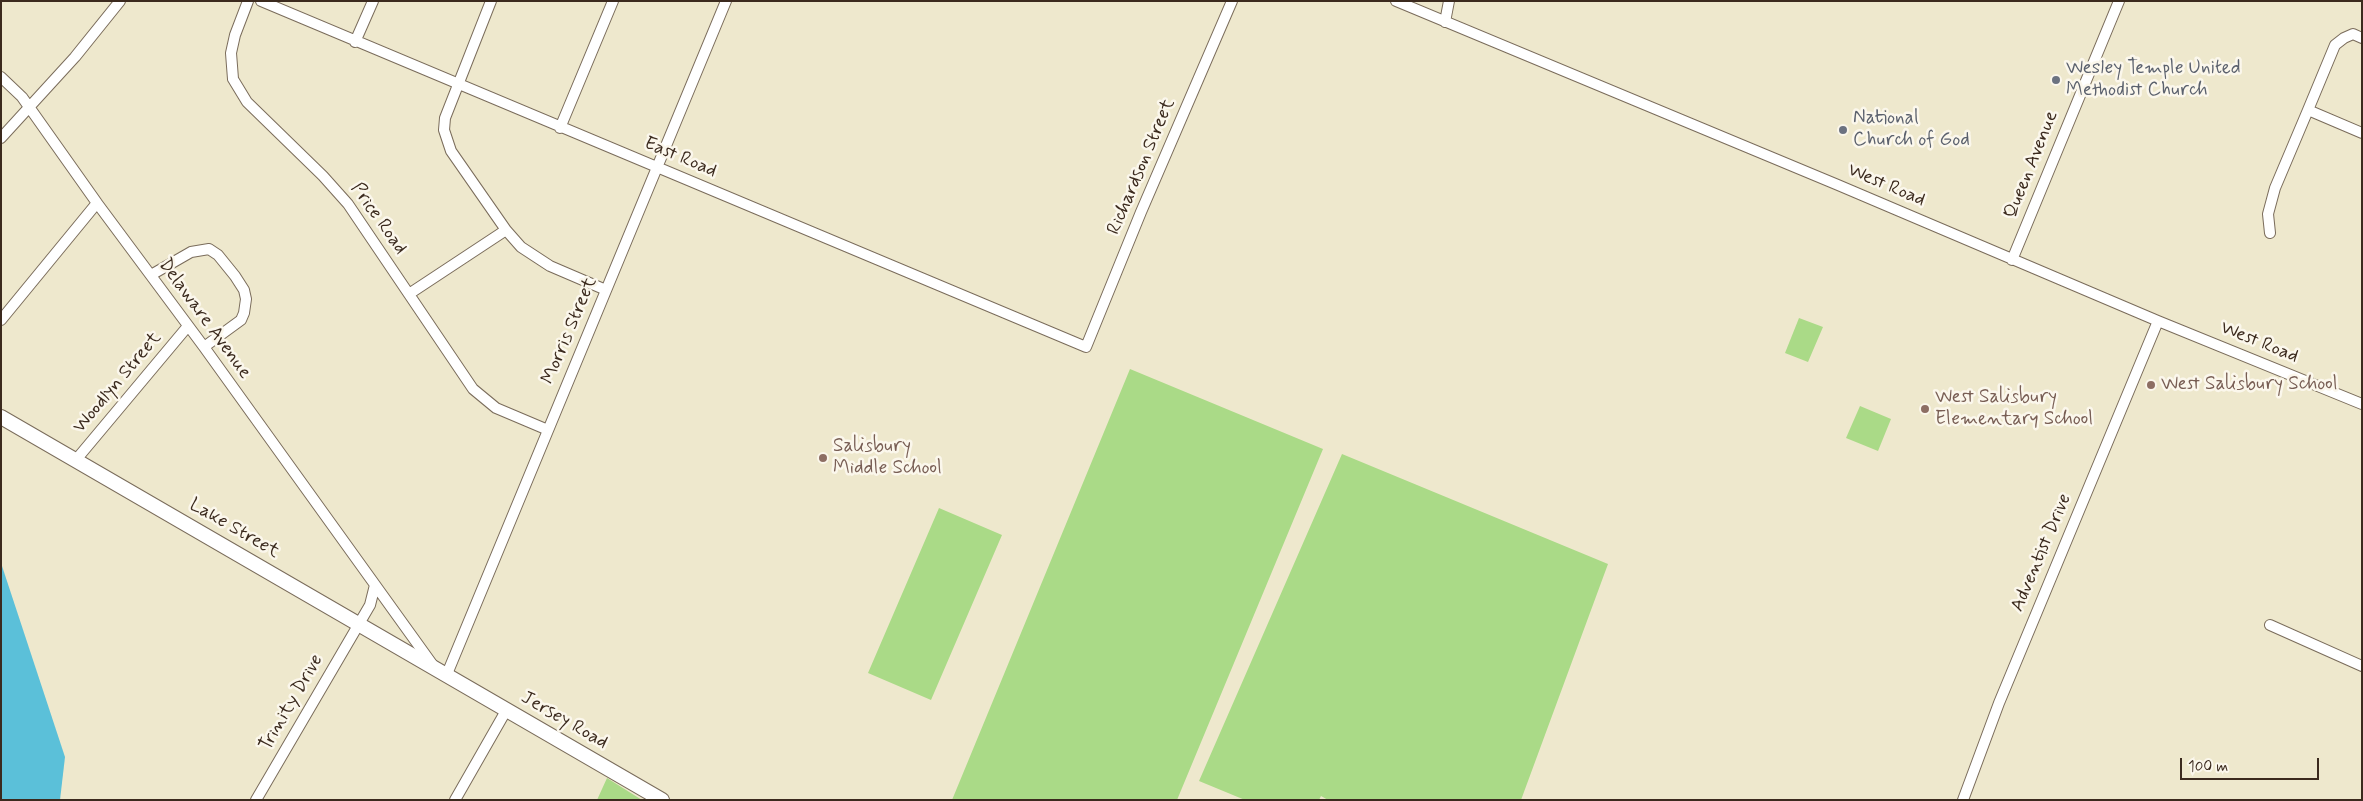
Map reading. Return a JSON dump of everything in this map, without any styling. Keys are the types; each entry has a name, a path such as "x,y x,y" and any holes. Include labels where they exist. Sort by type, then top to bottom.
{"street":[{"path":"1,138 30,107 120,1"},
{"name":"Price Road","path":"248,1 235,35 231,53 231,70 238,89 247,102 338,191 461,373 482,398 510,415 548,430"},
{"name":"East Road","path":"260,1 1086,347"},
{"path":"355,42 373,1"},
{"path":"491,1 445,118 444,130 452,151 506,230 521,248 550,266 606,290"},
{"path":"560,128 613,1"},
{"name":"Morris Street","path":"447,674 726,1"},
{"name":"Richardson Street","path":"1086,347 1141,212 1232,1"},
{"name":"West Road","path":"1396,1 2158,321 2362,404"},
{"path":"1445,22 1449,1"},
{"name":"Queen Avenue","path":"2012,260 2119,1"},
{"path":"2270,233 2268,214 2274,188 2335,45 2353,34 2362,38"},
{"name":"Delaware Avenue","path":"1,77 30,107 97,203 204,347 434,666"},
{"path":"2308,110 2362,133"},
{"path":"1,320 97,203"},
{"path":"409,294 506,230"},
{"path":"151,275 191,252 210,249 218,255 235,276 244,290 246,299 241,320 204,347"},
{"name":"Adventist Drive","path":"1963,800 1999,702 2158,321"},
{"name":"Woodlyn Street","path":"75,461 188,326"},
{"name":"Lake Street","path":"1,417 447,674"},
{"path":"359,623 370,605 375,585"},
{"name":"Trinity Drive","path":"256,800 359,623"},
{"path":"2270,625 2362,666"},
{"name":"Jersey Road","path":"447,674 662,800"},
{"path":"455,800 507,709"}],"green space":[{"path":"1799,318 1823,327 1808,362 1785,353"},
{"path":"1130,369 1323,449 1177,800 952,800"},
{"path":"1860,406 1891,419 1878,451 1846,438"},
{"path":"1342,454 1608,564 1521,800 1328,800 1321,796 1319,800 1245,800 1199,781"},
{"path":"939,508 1002,535 931,700 868,673"},
{"path":"607,778 642,800 597,800"}],"water":[{"path":"1,563 65,757 60,800 1,800"}],"place":[{"name":"Wesley Temple United Methodist Church","path":"2056,80"},
{"name":"National Church of God","path":"1843,130"},
{"name":"West Salisbury School","path":"2151,385"},
{"name":"West Salisbury Elementary School","path":"1925,409"},
{"name":"Salisbury Middle School","path":"823,458"}]}
